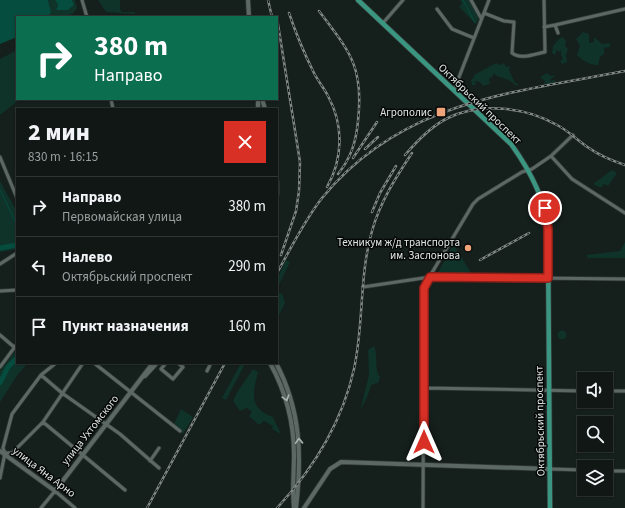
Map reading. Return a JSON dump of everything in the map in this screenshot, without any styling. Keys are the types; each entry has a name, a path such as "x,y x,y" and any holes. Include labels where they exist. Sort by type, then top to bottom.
{"main road":[{"path":"248,0 249,16"},
{"name":"Октябрьский проспект","path":"358,0 511,144 540,194 546,214 550,508"},
{"name":"улица Ухтомского","path":"55,491 152,364"},
{"path":"140,380 156,364"},
{"path":"270,364 284,392 291,420 294,455 295,508"},
{"path":"276,364 292,398 298,432 295,508"},
{"name":"улица Яна Арно","path":"0,451 3,456 55,491"},
{"path":"304,508 330,469 341,462 424,466 550,469"}],"street":[{"path":"82,0 87,16"},
{"path":"383,23 403,0"},
{"path":"471,0 482,18"},
{"path":"454,90 489,0"},
{"path":"484,13 504,21 514,22 512,52 515,55 520,57 545,52 544,0"},
{"path":"437,9 452,29 474,38"},
{"path":"544,27 625,9"},
{"path":"555,25 558,33"},
{"path":"423,508 424,288 473,204 494,188 551,156 573,135"},
{"path":"551,156 572,180 625,213"},
{"path":"0,157 16,196"},
{"path":"0,264 16,255"},
{"path":"363,287 430,277 625,279"},
{"path":"0,292 16,290"},
{"path":"0,335 14,347 0,367"},
{"path":"0,478 3,448 12,414 41,375 55,364"},
{"path":"3,456 12,453 43,422 82,364"},
{"path":"95,364 180,431"},
{"path":"165,364 161,369 174,379 183,367 179,364"},
{"path":"207,371 210,364"},
{"path":"41,375 62,393 120,434 159,468"},
{"path":"424,388 577,390"},
{"path":"613,391 625,391"},
{"path":"43,422 81,456 125,490"},
{"path":"150,461 159,448"},
{"path":"550,469 577,470"},
{"path":"613,471 625,472"},
{"name":"улица Ухтомского","path":"41,508 55,491"},
{"name":"улица Яна Арно","path":"55,491 76,508"}],"shaded area":[{"path":"0,0 48,0 51,12 49,16 16,16 16,37 0,44"},
{"path":"48,0 55,0 58,5 56,10 68,10 73,5 72,0 75,0 77,8 75,12 68,16 48,16 50,7"},
{"path":"55,0 72,0 74,5 68,10 56,10 58,5"},
{"path":"98,0 120,0 120,9 122,12 135,12 135,14 106,12"},
{"path":"460,0 470,0 479,18 476,24 459,7 462,3"},
{"path":"583,32 589,34 589,43 594,42 594,37 602,44 610,43 610,47 604,48 604,54 600,57 598,65 593,65 581,59 577,55 580,46 576,39"},
{"path":"563,37 566,41 565,46 568,49 566,55 567,62 562,64 560,61 563,59 561,50 559,52 557,50 555,55 552,53 553,46 560,38"},
{"path":"16,51 16,100 19,100 0,115 0,59"},
{"path":"496,63 501,65 504,63 506,67 510,66 509,70 515,83 519,84 516,86 510,81 493,73 493,76 489,79 490,84 483,86 480,82 475,81 476,85 472,85 471,80 474,75"},
{"path":"547,73 551,76 556,75 549,81 554,80 556,82 544,84 545,81 540,77"},
{"path":"612,170 617,173 608,186 604,184 601,188 593,184"},
{"path":"0,181 16,210 16,249 0,252"},
{"path":"625,242 625,258 588,258 586,255 620,251"},
{"path":"453,244 454,245 471,273 438,273"},
{"path":"286,260 290,262 278,287 278,277"},
{"path":"278,292 282,294 285,303 278,317"},
{"path":"560,331 564,331 566,335 564,339 560,339 558,337 558,333"},
{"path":"374,346 377,369 380,377 378,383 371,385 360,411 369,375 368,350"},
{"path":"16,350 16,364 27,364 18,374 0,402 0,371"},
{"path":"240,364 245,364 226,400 222,398"},
{"path":"272,364 278,370 286,390 294,424 282,383"},
{"path":"253,369 258,372 254,393 256,404 259,409 273,417 281,434 272,429 273,426 264,421 259,425 249,416 252,412 247,408 240,411 233,401"},
{"path":"181,409 193,417 183,434 173,426"},
{"path":"296,448 296,479 295,468"}],"waterway":[{"path":"463,0 475,23"},
{"path":"0,190 16,223"},
{"path":"0,248 16,245"},
{"path":"0,383 8,367 16,359"}],"railway":[{"path":"268,0 272,16"},
{"path":"319,11 347,50 356,73 359,87 356,136 350,156 338,174"},
{"path":"289,13 297,36 316,76 328,96 337,119 340,142 339,154 327,187"},
{"path":"278,24 300,162 299,191 296,211 281,255"},
{"path":"278,271 304,225 322,198 353,166 387,140 423,121 460,106 541,86 625,71"},
{"path":"405,155 419,139 442,121 461,113 489,108 518,111 545,119 561,127 598,153 625,165"},
{"path":"353,158 377,122"},
{"path":"365,149 378,137"},
{"path":"277,508 303,477 314,461 325,444 342,408 349,389 357,352 365,265 375,220 394,181 412,153"},
{"path":"372,212 380,193 396,166"},
{"path":"480,260 529,233"},
{"path":"147,508 224,364"}],"place":[{"name":"Агрополис","path":"441,112"},
{"name":"Техникум ж/д транспорта им. Заслонова","path":"468,248"}],"route":[{"path":"424,442 423,320 424,288 426,281 430,277 548,278 548,229 545,208"}]}
